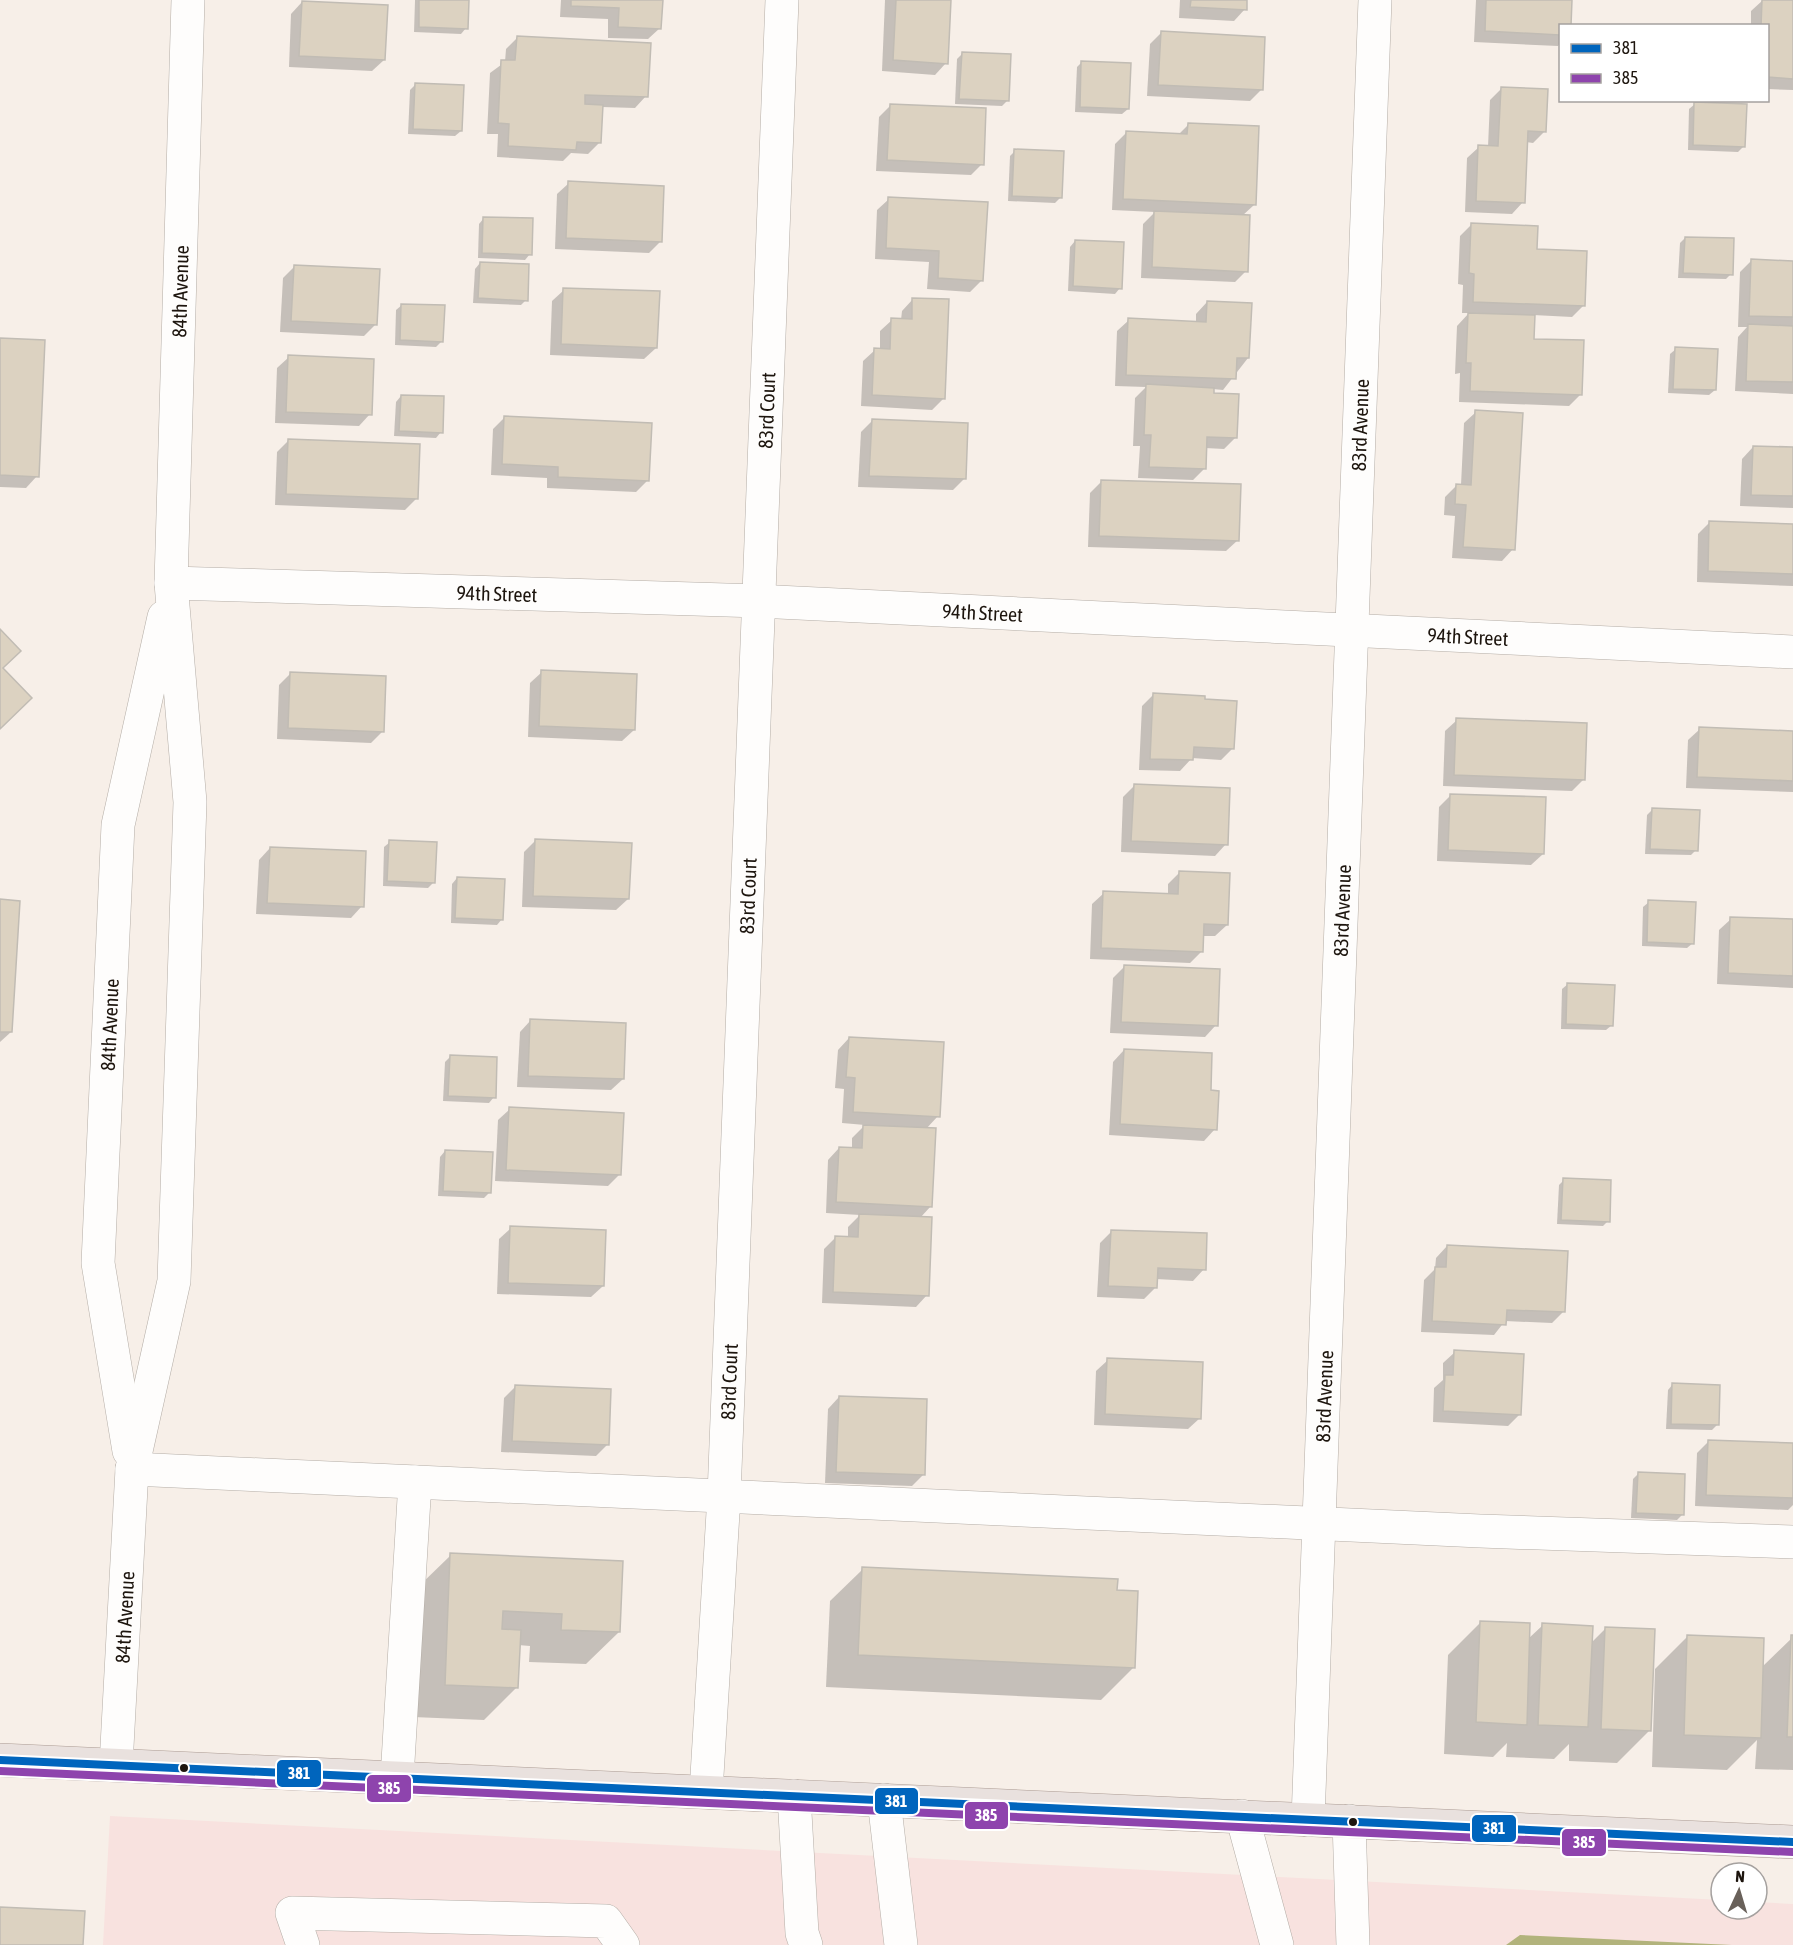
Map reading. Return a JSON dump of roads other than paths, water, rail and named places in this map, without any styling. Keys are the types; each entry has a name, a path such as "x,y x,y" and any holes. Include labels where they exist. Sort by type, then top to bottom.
{"main road":[{"path":"0,1760 1793,1842"}],"street":[{"name":"84th Avenue","path":"116,1765 132,1469 174,1281 190,802 171,583 188,0"},
{"name":"83rd Court","path":"706,1792 724,1496 782,0"},
{"name":"83rd Avenue","path":"1308,1820 1350,630 1375,0"},
{"name":"84th Avenue","path":"132,1469 98,1263 99,1240 118,825 171,583"},
{"name":"94th Street","path":"171,583 759,601 1793,652"},
{"path":"132,1469 1793,1542"},
{"path":"397,1778 415,1482"},
{"path":"794,1796 802,1933 806,1945"},
{"path":"884,1800 901,1945"},
{"path":"1242,1816 1277,1945"},
{"path":"1349,1821 1353,1945"},
{"path":"303,1945 292,1913 614,1933"}]}
